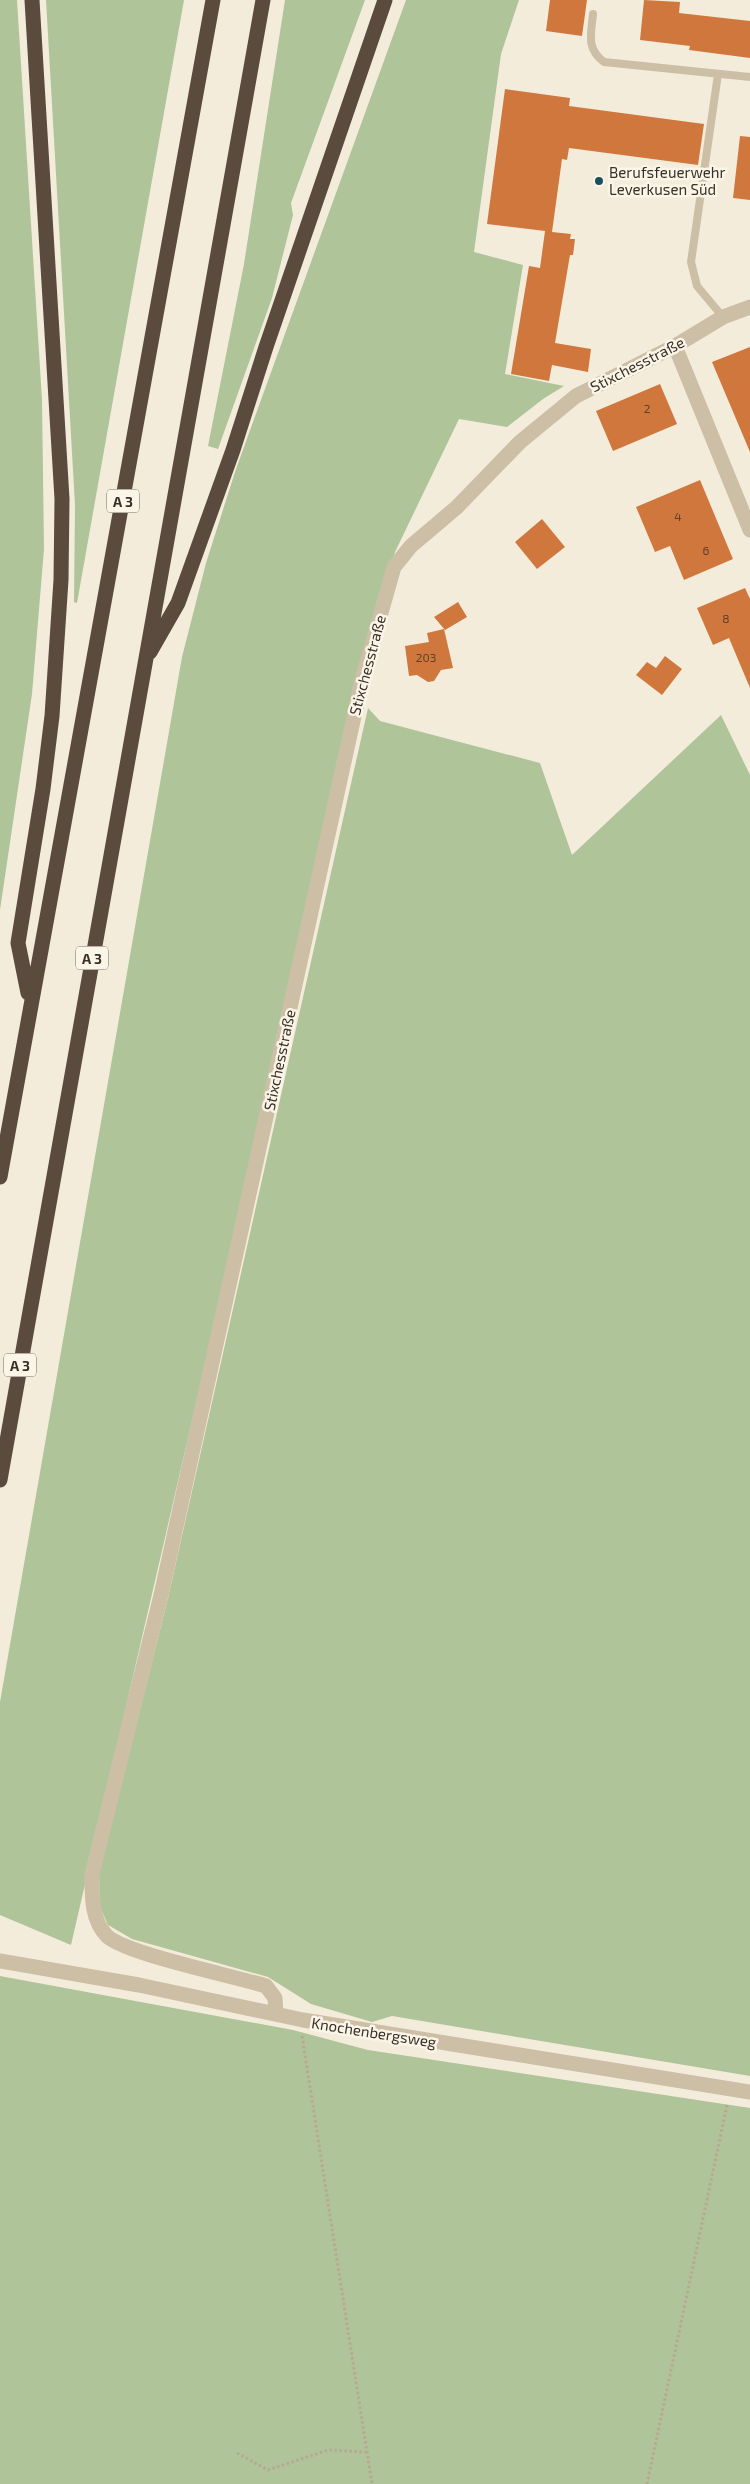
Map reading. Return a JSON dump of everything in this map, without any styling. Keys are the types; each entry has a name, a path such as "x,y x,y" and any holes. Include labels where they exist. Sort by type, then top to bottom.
{"highway":[{"path":"30,1002 18,943 43,789 52,716 61,580 62,509 58,405 32,0"},
{"name":"A 3","path":"0,1177 30,1002 213,0"},
{"name":"A 3","path":"0,1480 263,0"},
{"path":"144,665 178,603 233,450 266,347 385,0"}],"street":[{"name":"Stixchesstraße","path":"276,2014 275,1998 266,1986 161,1957 117,1942 106,1936 92,1907 92,1874 161,1595 362,680 394,567 411,546 456,507 520,442 576,396 675,346 723,317 750,307"},
{"path":"675,346 750,530"},
{"name":"Knochenbergsweg","path":"0,1961 140,1985 303,2020 750,2092"}],"lane":[{"path":"593,14 590,46 595,55 604,62 750,78"},
{"path":"718,74 691,262 697,286 723,317"}],"path":[{"path":"303,2020 302,2035 372,2484"},
{"path":"647,2484 724,2128 729,2090"},
{"path":"238,2453 268,2470 328,2450 366,2452"}],"green space":[{"path":"0,0 17,0 42,400 44,549 32,694 0,910"},
{"path":"46,0 184,0 77,603 74,602 75,505"},
{"path":"285,0 365,0 291,203 293,215 272,298 218,449 208,446 244,264"},
{"path":"406,0 519,0 501,54 474,252 523,265 505,374 564,386 543,399 507,427 459,419 395,552 357,680 233,1243 71,1945 0,1915 0,1702 182,657 206,563 236,469"},
{"path":"368,708 380,721 540,763 572,855 721,715 750,775 750,2076 392,2016 372,2022 311,2004 268,1977 132,1939 108,1925 100,1907 99,1874 168,1598"},
{"path":"0,1976 293,2030 368,2050 750,2108 750,2484 0,2484"}],"building":[{"path":"550,0 587,0 582,36 546,31"},
{"path":"644,0 680,2 679,13 750,21 750,58 689,50 690,46 640,40"},
{"path":"505,89 570,98 569,106 704,124 698,165 569,148 567,160 562,159 552,232 571,234 570,239 575,239 573,255 570,255 555,343 591,349 588,372 552,365 549,381 511,374 529,266 540,268 545,231 487,224"},
{"path":"740,136 750,137 750,200 733,198"},
{"path":"750,347 750,452 712,362"},
{"path":"660,384 677,424 613,451 596,411"},
{"path":"700,480 733,559 684,580 670,546 655,552 636,507"},
{"path":"542,519 565,547 537,569 515,542"},
{"path":"745,588 750,599 750,688 729,638 713,645 697,608"},
{"path":"458,602 467,617 445,630 434,617"},
{"path":"444,629 453,668 441,670 434,681 428,682 417,675 409,676 405,646 429,642 427,633"},
{"path":"665,656 682,669 662,695 636,675 647,662 656,668"}],"place":[{"name":"Berufsfeuerwehr Leverkusen Süd","path":"599,181"}]}
